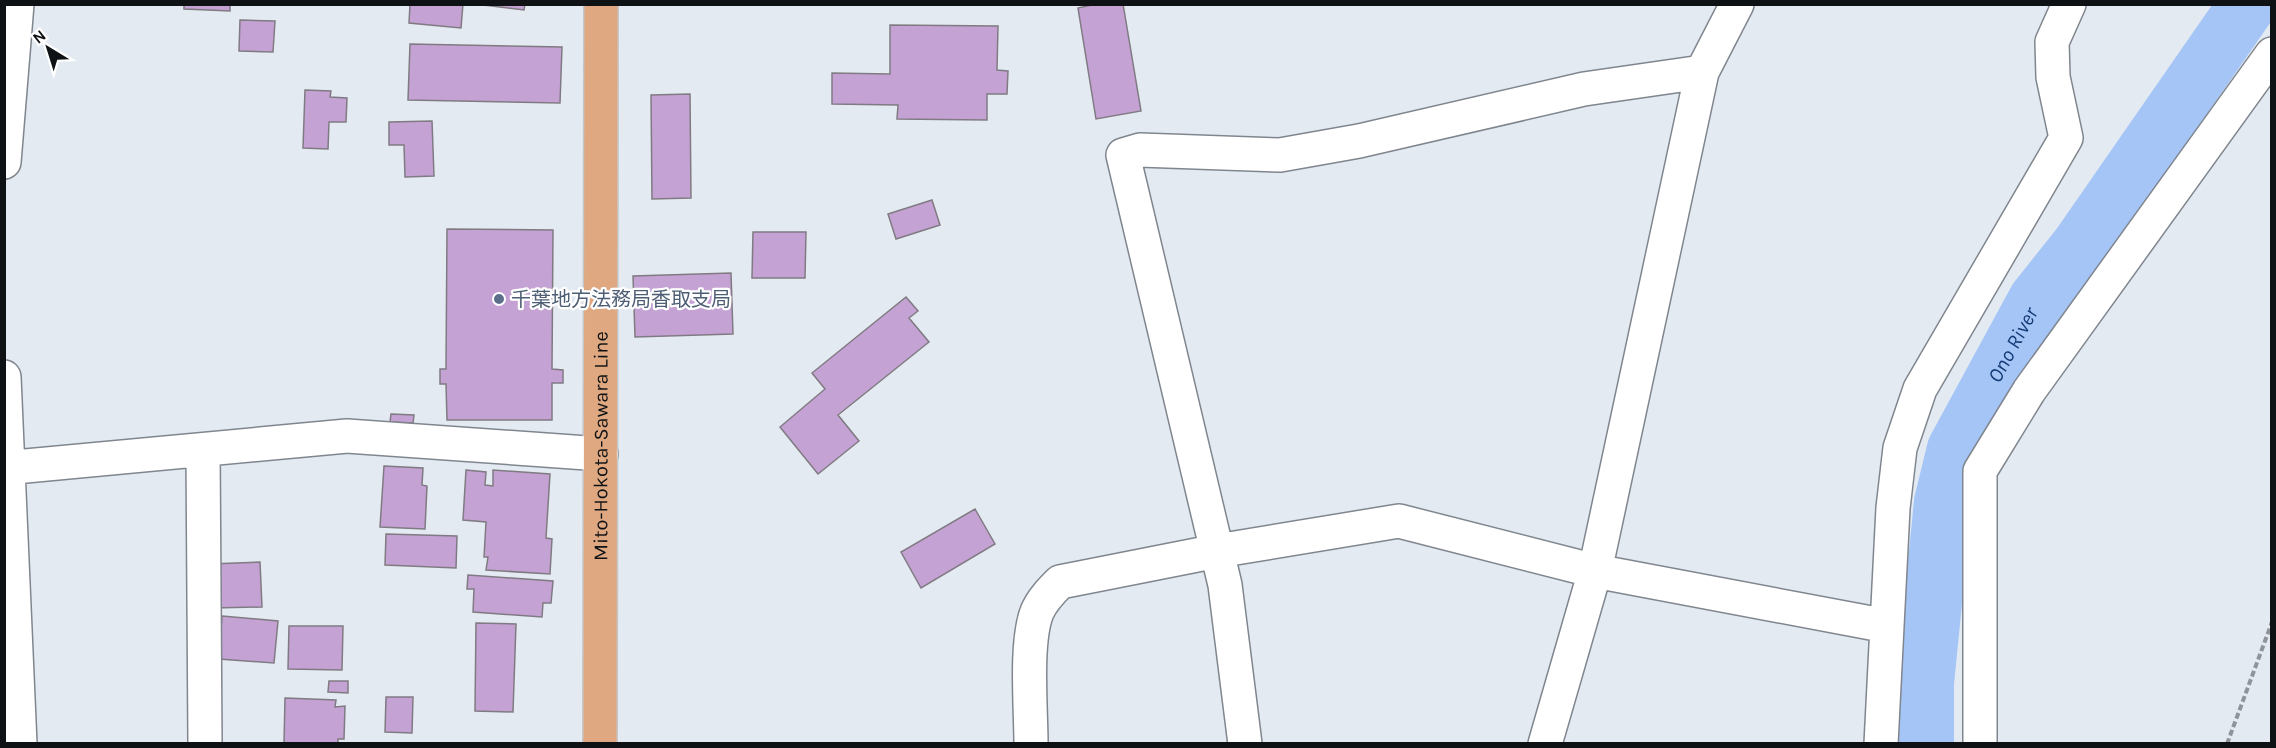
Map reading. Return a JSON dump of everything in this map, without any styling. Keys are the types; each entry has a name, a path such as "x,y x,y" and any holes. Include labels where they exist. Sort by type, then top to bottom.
{"main road":[{"name":"Mito-Hokota-Sawara Line","path":"600,744 601,4"}],"street":[{"path":"4,162 17,4"},
{"path":"1545,744 1595,571 1702,72 1737,4"},
{"path":"1881,744 1893,508 1900,448 1920,389 2066,138 2053,77 2052,42 2069,4"},
{"path":"1980,744 1980,471 2029,391 2271,54"},
{"path":"1245,744 1225,585 1123,155 1140,150 1280,155 1359,141 1584,89 1702,72"},
{"path":"4,377 6,468 20,744"},
{"path":"6,468 347,436 601,454"},
{"path":"202,450 205,744"},
{"path":"1031,744 1032,631 1037,611 1046,596 1060,582 1217,551 1399,521 1595,571 1887,626"}],"path":[{"path":"2227,744 2271,622"}],"building":[{"path":"184,4 230,4 230,11 184,9"},
{"path":"410,4 463,4 461,28 409,23"},
{"path":"475,4 525,4 524,10"},
{"path":"1096,4 1123,4 1141,111 1096,119 1078,8"},
{"path":"240,20 275,21 273,52 239,51"},
{"path":"890,25 998,26 997,70 1008,71 1007,94 987,94 987,120 897,119 898,105 832,104 832,73 890,74"},
{"path":"410,44 562,47 560,103 408,100"},
{"path":"305,90 331,91 330,97 347,98 346,122 329,122 328,149 303,148"},
{"path":"690,94 691,198 652,199 651,95"},
{"path":"432,121 434,176 405,177 404,145 389,145 389,122"},
{"path":"932,200 940,225 896,239 888,214"},
{"name":"千葉地方法務局香取支局","path":"447,229 553,230 552,369 563,370 563,383 552,383 552,420 447,420 446,384 440,384 440,369 446,369"},
{"path":"753,232 806,232 805,278 752,278"},
{"path":"731,273 733,334 635,337 633,276"},
{"path":"906,297 918,311 909,318 929,342 838,415 859,441 818,474 780,427 825,389 812,373"},
{"path":"391,414 414,415 413,423 390,422"},
{"path":"384,466 423,468 422,485 427,486 425,529 380,527"},
{"path":"466,470 486,472 485,485 493,486 493,470 550,474 546,538 552,539 550,574 486,570 488,557 484,557 486,522 463,520"},
{"path":"975,509 995,544 921,588 901,552"},
{"path":"386,534 457,536 456,568 385,565"},
{"path":"260,562 262,607 213,608 211,564"},
{"path":"468,575 553,581 551,603 543,603 542,617 473,612 474,589 467,589"},
{"path":"222,616 278,621 274,663 219,659"},
{"path":"476,623 516,624 513,712 475,711"},
{"path":"289,626 343,626 342,670 288,669"},
{"path":"329,681 348,681 348,693 328,692"},
{"path":"386,697 413,697 412,733 385,732"},
{"path":"285,698 336,700 335,707 345,706 344,739 338,739 338,744 284,744"}],"waterway":[{"name":"Ono River","path":"1925,744 1925,683 1943,502 1956,449 2037,300 2080,246 2248,4"}],"place":[{"name":"千葉地方法務局香取支局","path":"499,299"}]}
